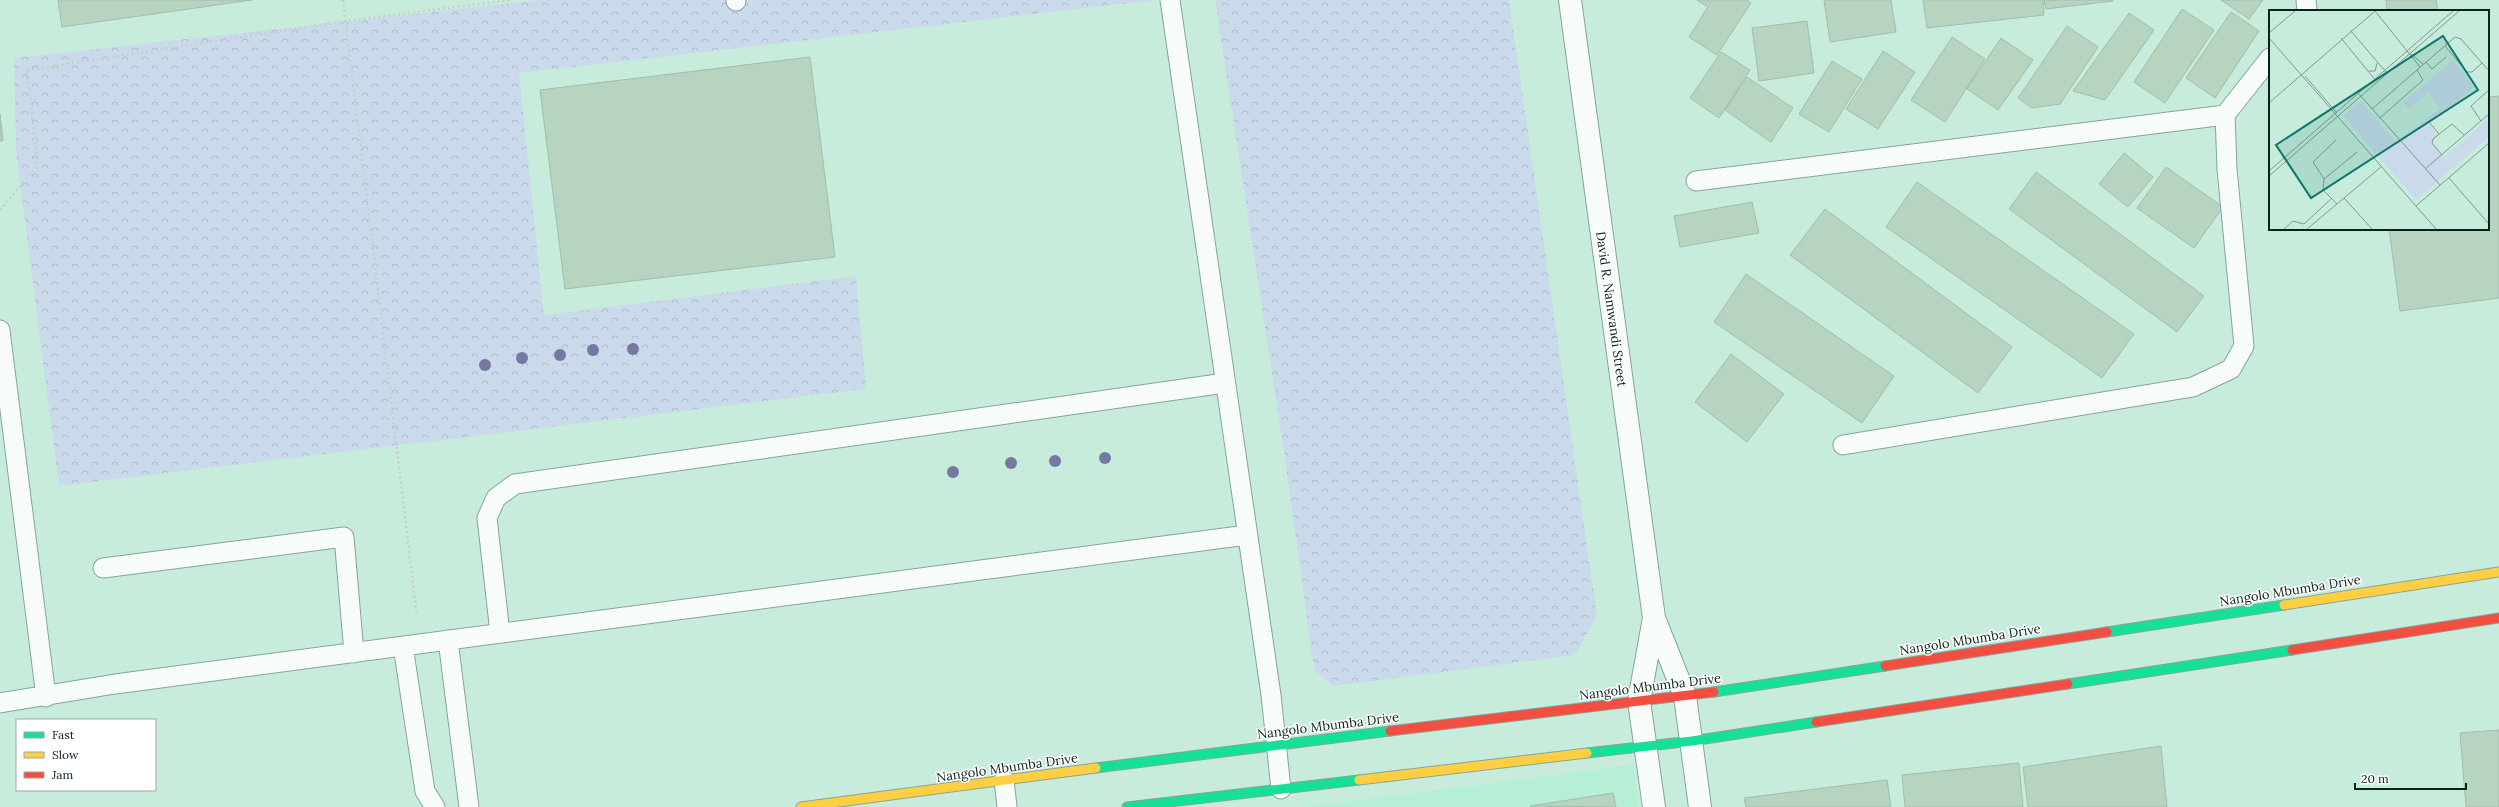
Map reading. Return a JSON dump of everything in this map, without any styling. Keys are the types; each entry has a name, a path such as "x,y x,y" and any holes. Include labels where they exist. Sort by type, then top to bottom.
{"street":[{"name":"David R. Namwandi Street","path":"1570,0 1654,618 1685,696 1700,807"},
{"name":"Nangolo Mbumba Drive","path":"801,807 850,804 1004,780 1277,744 1685,696 2499,572"},
{"name":"David R. Namwandi Street","path":"1654,618 1639,701 1654,807"},
{"path":"1127,807 1692,741 2499,618"}],"lane":[{"path":"1170,0 1277,744 1281,789"},
{"path":"2306,0 2307,10"},
{"path":"1843,445 2193,386 2231,369 2244,346 2227,169 2225,115 2269,59"},
{"path":"1696,181 2225,115"},
{"path":"0,330 46,697"},
{"path":"500,634 487,518 496,498 515,484 1226,383"},
{"path":"0,702 46,697 115,684 1247,535"},
{"path":"102,568 344,537 354,653"},
{"path":"448,640 469,807"},
{"path":"412,645 425,791 435,807"},
{"path":"1004,780 1007,807"}],"path":[{"path":"342,0 412,645"},
{"path":"0,210 38,165 27,70 345,21 510,0"}],"shaded area":[{"path":"1633,765 1639,807 1304,807"}],"green space":[{"path":"540,0 1156,0 519,73 544,315 856,276 866,389 59,486 16,151 14,58"},
{"path":"1215,0 1509,0 1597,616 1575,655 1334,686 1314,670 1284,452"}],"building":[{"path":"58,0 252,0 62,27"},
{"path":"1697,0 1710,0 1706,6"},
{"path":"1712,0 1747,0 1751,3 1717,55 1689,37"},
{"path":"1824,0 1891,0 1896,32 1830,42"},
{"path":"1923,0 2043,0 2044,15 1927,28"},
{"path":"2044,0 2113,0 2113,1 2046,9"},
{"path":"2221,0 2263,0 2249,19"},
{"path":"2386,0 2436,0 2438,10 2387,10"},
{"path":"2182,9 2214,30 2165,103 2134,82"},
{"path":"2231,12 2259,31 2215,98 2186,78"},
{"path":"2129,13 2154,30 2105,100 2073,91"},
{"path":"1807,21 1814,73 1759,81 1752,28"},
{"path":"2067,26 2098,47 2060,104 2032,108 2018,98"},
{"path":"1952,37 1985,59 1945,122 1911,100"},
{"path":"2001,38 2033,60 1998,110 1967,89"},
{"path":"1883,51 1915,72 1878,129 1846,109"},
{"path":"1721,52 1750,70 1719,118 1690,98"},
{"path":"810,57 835,257 565,289 540,90"},
{"path":"1832,61 1862,79 1829,132 1799,114"},
{"path":"1747,77 1793,108 1771,142 1725,110"},
{"path":"2499,96 2499,298 2400,311 2389,230 2489,230 2489,97"},
{"path":"0,114 3,141 0,141"},
{"path":"2124,153 2153,177 2128,207 2099,184"},
{"path":"2166,167 2223,207 2194,248 2137,208"},
{"path":"2036,172 2204,296 2177,332 2009,209"},
{"path":"1917,182 2134,334 2102,378 1886,227"},
{"path":"1752,202 1759,233 1680,247 1674,216"},
{"path":"1825,209 2012,347 1978,393 1790,255"},
{"path":"1746,274 1894,376 1862,423 1714,322"},
{"path":"1731,354 1784,394 1747,442 1695,402"},
{"path":"2499,730 2499,807 2466,807 2460,733"},
{"path":"2161,746 2167,807 2028,807 2023,767"},
{"path":"2019,763 2023,807 1905,807 1902,775"},
{"path":"1887,780 1891,807 1746,807 1744,798"},
{"path":"1613,793 1616,807 1530,806"}],"traffic: fast":[{"path":"2107,632 2284,605"},
{"path":"2068,684 2292,650"},
{"path":"1714,692 1885,666"},
{"path":"1587,753 1692,741 1816,722"},
{"path":"1096,768 1390,731"},
{"path":"1127,807 1359,780"}],"traffic: slow":[{"path":"2284,605 2499,572"},
{"path":"1359,780 1587,753"},
{"path":"801,807 1096,768"}],"traffic: jam":[{"path":"2292,650 2499,618"},
{"path":"1885,666 2107,632"},
{"path":"1816,722 2068,684"},
{"path":"1390,731 1714,692"}]}
